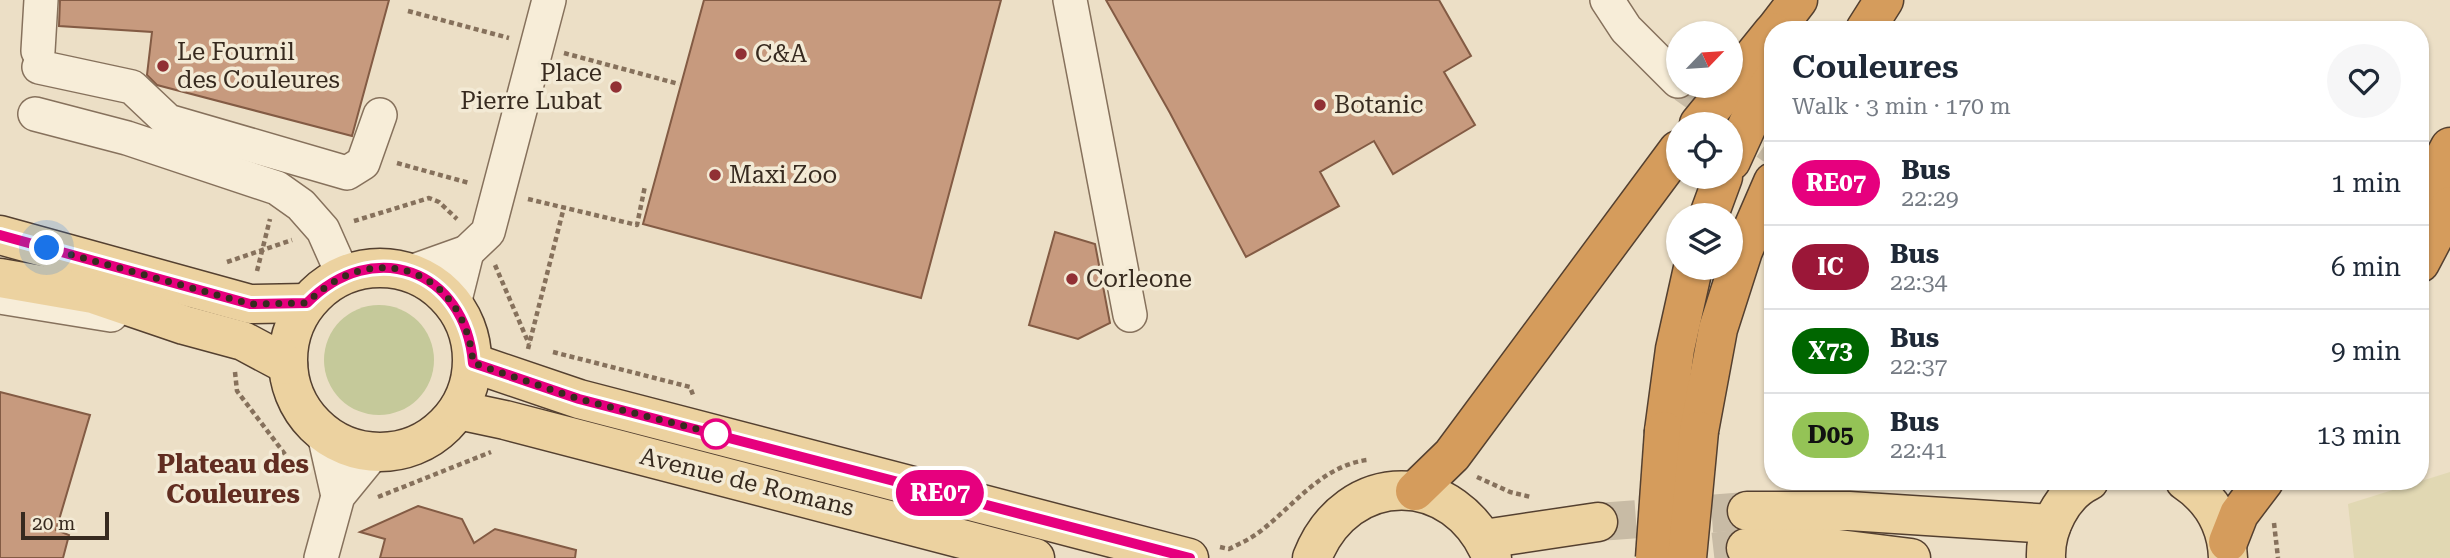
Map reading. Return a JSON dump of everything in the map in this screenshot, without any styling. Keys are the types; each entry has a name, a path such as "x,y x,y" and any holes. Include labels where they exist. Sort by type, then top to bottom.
{"highway":[{"path":"1782,21 1798,0"},
{"path":"1808,21 1821,0"},
{"path":"1871,21 1884,0"},
{"path":"1743,69 1764,43"},
{"path":"1743,135 1764,93"},
{"path":"1709,112 1720,98"},
{"path":"2429,186 2450,147"},
{"path":"1415,491 1452,455 1666,166"},
{"path":"1634,558 1668,433 1718,329 1743,251 1764,203"},
{"path":"2429,245 2450,206"},
{"path":"1655,558 1675,349 1690,280"},
{"path":"1668,433 1687,558"},
{"path":"1668,433 1706,558"},
{"path":"2228,550 2239,514 2257,490"}],"main road":[{"path":"0,235 250,304 307,303"},
{"path":"388,267 411,272 442,290 454,304 471,341 473,363 466,396 442,429 422,443 398,451 373,452 348,447 324,434 299,403 288,365 292,332 307,303 323,287 343,275 365,268 388,267"},
{"path":"0,278 93,294 184,325 243,341 288,365"},
{"name":"Avenue de Romans","path":"473,363 579,399 1203,552"},
{"name":"Avenue de Romans","path":"458,410 530,426 1035,558"},
{"path":"1312,558 1320,537 1333,519 1351,505 1371,495 1392,490 1415,491 1455,507 1488,548 1598,522"},
{"path":"1747,511 1849,511 2049,541 2064,503 2076,490"},
{"path":"2197,490 2218,515 2228,550"},
{"path":"1746,548 1839,549 1911,558"}],"street":[{"path":"41,0 38,59 132,87 168,121 347,173 363,163 380,115"},
{"path":"411,272 473,246 488,232 549,0"},
{"path":"1070,0 1130,315"},
{"path":"1607,0 1626,29 1666,69"},
{"path":"35,114 127,138 277,188 301,205 323,230 343,275"},
{"path":"454,304 473,246"},
{"path":"0,297 184,325"},
{"path":"324,434 338,496"},
{"path":"321,558 338,496 373,452"}],"path":[{"path":"262,251 429,198 439,202 473,246 492,257 529,345"},
{"path":"529,345 564,207"},
{"path":"529,345 690,387 694,398"},
{"path":"234,377 237,391 309,485 338,496"},
{"path":"1452,455 1460,470 1510,492 1542,498"},
{"path":"1203,552 1229,549 1256,535 1313,484 1348,463 1374,459"}],"shaded area":[{"path":"2450,472 2450,558 2354,558 2348,504 2393,490 2429,490 2429,479"}],"green space":[{"path":"379,305 400,309 418,321 430,339 434,360 430,381 418,399 400,411 379,415 358,411 340,399 328,381 324,360 328,339 340,321 358,309"}],"building":[{"path":"60,0 389,0 352,136 157,85 147,75 152,32 59,26"},
{"path":"704,0 1001,0 921,298 643,224"},
{"name":"Botanic","path":"1106,0 1439,0 1471,56 1444,72 1475,125 1393,174 1374,141 1320,172 1339,206 1246,257 1170,113"},
{"name":"Corleone","path":"1055,232 1095,244 1110,323 1078,339 1029,325"},
{"path":"0,392 90,415 56,530 69,535 63,558 0,558"},
{"path":"418,506 462,519 474,543 495,529 576,550 575,558 380,558 385,539 360,532"}],"tunnel":[{"path":"1701,98 1764,142"},
{"path":"1598,522 1747,511"},
{"path":"1657,558 1746,548"}],"bus line":[{"name":"RE07","path":"0,235 250,304 307,303 323,287 343,275 365,268 388,267 411,272 442,290 454,304 465,321 471,341 473,363 488,369 579,399 1190,558"}],"place":[{"name":"C&A","path":"741,54"},
{"name":"Le Fournil des Couleures","path":"163,66"},
{"name":"Place Pierre Lubat","path":"616,87"},
{"name":"Botanic","path":"1320,105"},
{"name":"Maxi Zoo","path":"715,175"},
{"name":"Corleone","path":"1072,279"}],"district":[{"name":"Plateau des Couleures","path":"233,479"}],"route":[{"path":"47,248 250,304 307,303 323,287 343,275 365,268 388,267 411,272 442,290 454,304 465,321 471,341 473,363 579,399 718,435 716,434"}]}
